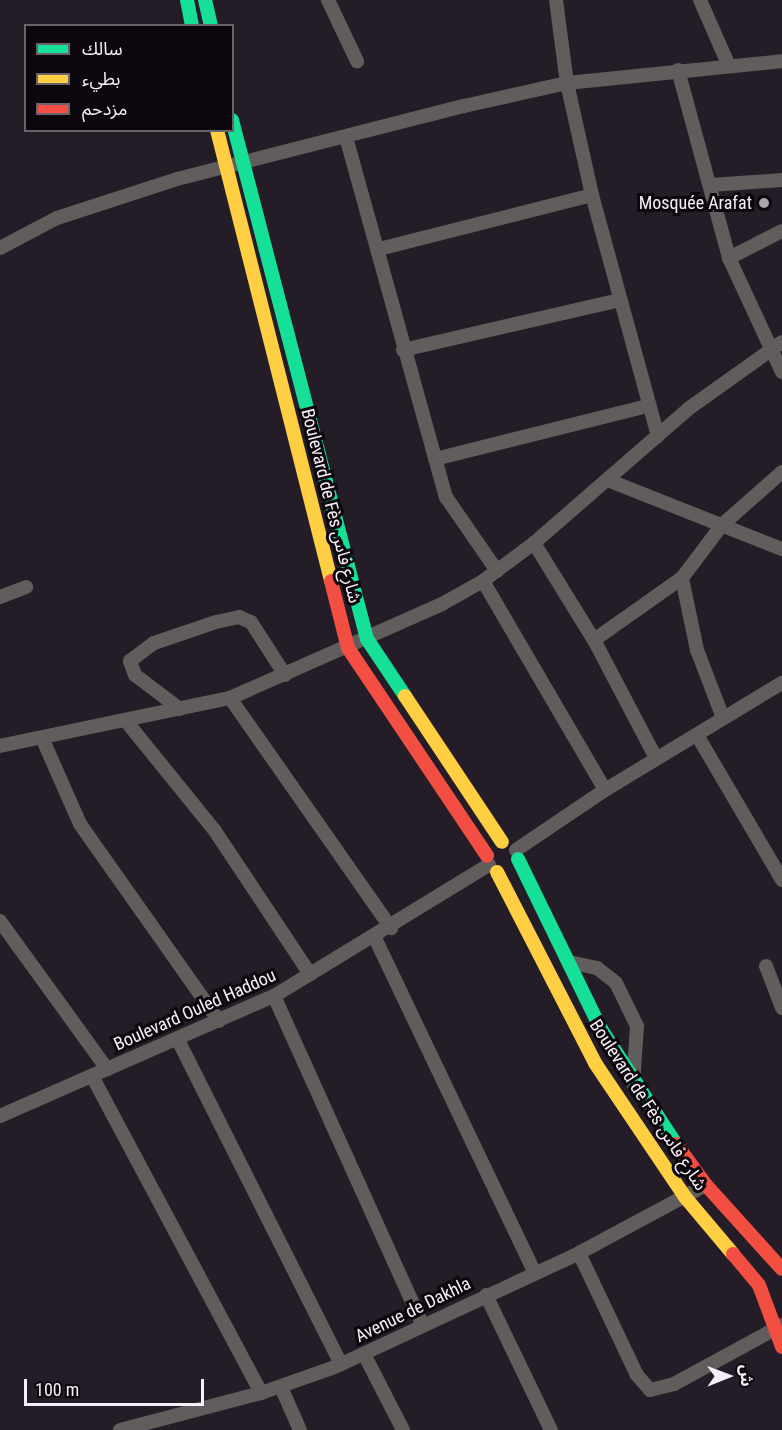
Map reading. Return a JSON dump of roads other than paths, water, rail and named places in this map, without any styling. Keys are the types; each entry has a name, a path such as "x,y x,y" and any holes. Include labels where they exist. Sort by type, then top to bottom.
{"main road":[{"path":"187,0 192,24"},
{"path":"205,0 211,24"},
{"name":"Boulevard de Fès شارع فاس","path":"234,128 367,639 502,842"},
{"name":"Boulevard de Fès شارع فاس","path":"217,132 348,648 491,865 595,1063 685,1197 759,1285 779,1327 782,1347"},
{"path":"502,842 517,855 511,871 491,865 492,846 502,842"},
{"name":"Boulevard de Fès شارع فاس","path":"517,855 569,962 633,1084 706,1185 782,1269"}],"street":[{"path":"328,0 357,61"},
{"path":"556,0 567,83 592,195 658,436"},
{"path":"700,0 729,66"},
{"path":"0,248 57,218 226,168 567,83 678,70 782,62"},
{"path":"678,70 729,258 768,349 782,372"},
{"path":"346,137 379,249 403,350 447,497 497,571"},
{"path":"711,185 782,180"},
{"path":"379,249 592,195"},
{"path":"729,258 782,231"},
{"path":"403,350 619,300"},
{"path":"0,746 43,740 230,698 348,648 483,581 610,481 658,436 768,349 782,342"},
{"path":"435,459 648,406"},
{"path":"594,640 682,578 722,525 782,472"},
{"path":"610,481 782,549"},
{"path":"534,543 594,640 656,758"},
{"path":"682,578 697,650 723,718"},
{"path":"483,581 605,790"},
{"path":"0,597 26,587"},
{"path":"180,709 135,675 130,661 154,643 216,622 239,618 251,622 285,675"},
{"path":"517,855 605,790 782,683"},
{"path":"230,698 391,928"},
{"path":"126,721 215,831 310,974"},
{"path":"697,735 782,880"},
{"path":"43,740 80,824 219,1021"},
{"name":"Boulevard Ouled Haddou","path":"0,1116 274,996 375,938 491,865"},
{"path":"0,921 107,1069"},
{"path":"375,938 535,1273"},
{"path":"569,962 597,968 616,983 637,1026 633,1084"},
{"path":"766,966 782,1008"},
{"path":"274,996 422,1324"},
{"path":"178,1040 342,1364"},
{"path":"92,1076 261,1393"},
{"name":"Avenue de Dakhla","path":"120,1430 261,1393 342,1364 422,1324 579,1253 706,1185"},
{"path":"579,1253 637,1375 650,1390 674,1384 779,1327"},
{"path":"486,1295 551,1430"},
{"path":"364,1354 403,1430"},
{"path":"281,1387 300,1430"}],"place":[{"name":"Mosquée Arafat","path":"764,203"}]}
